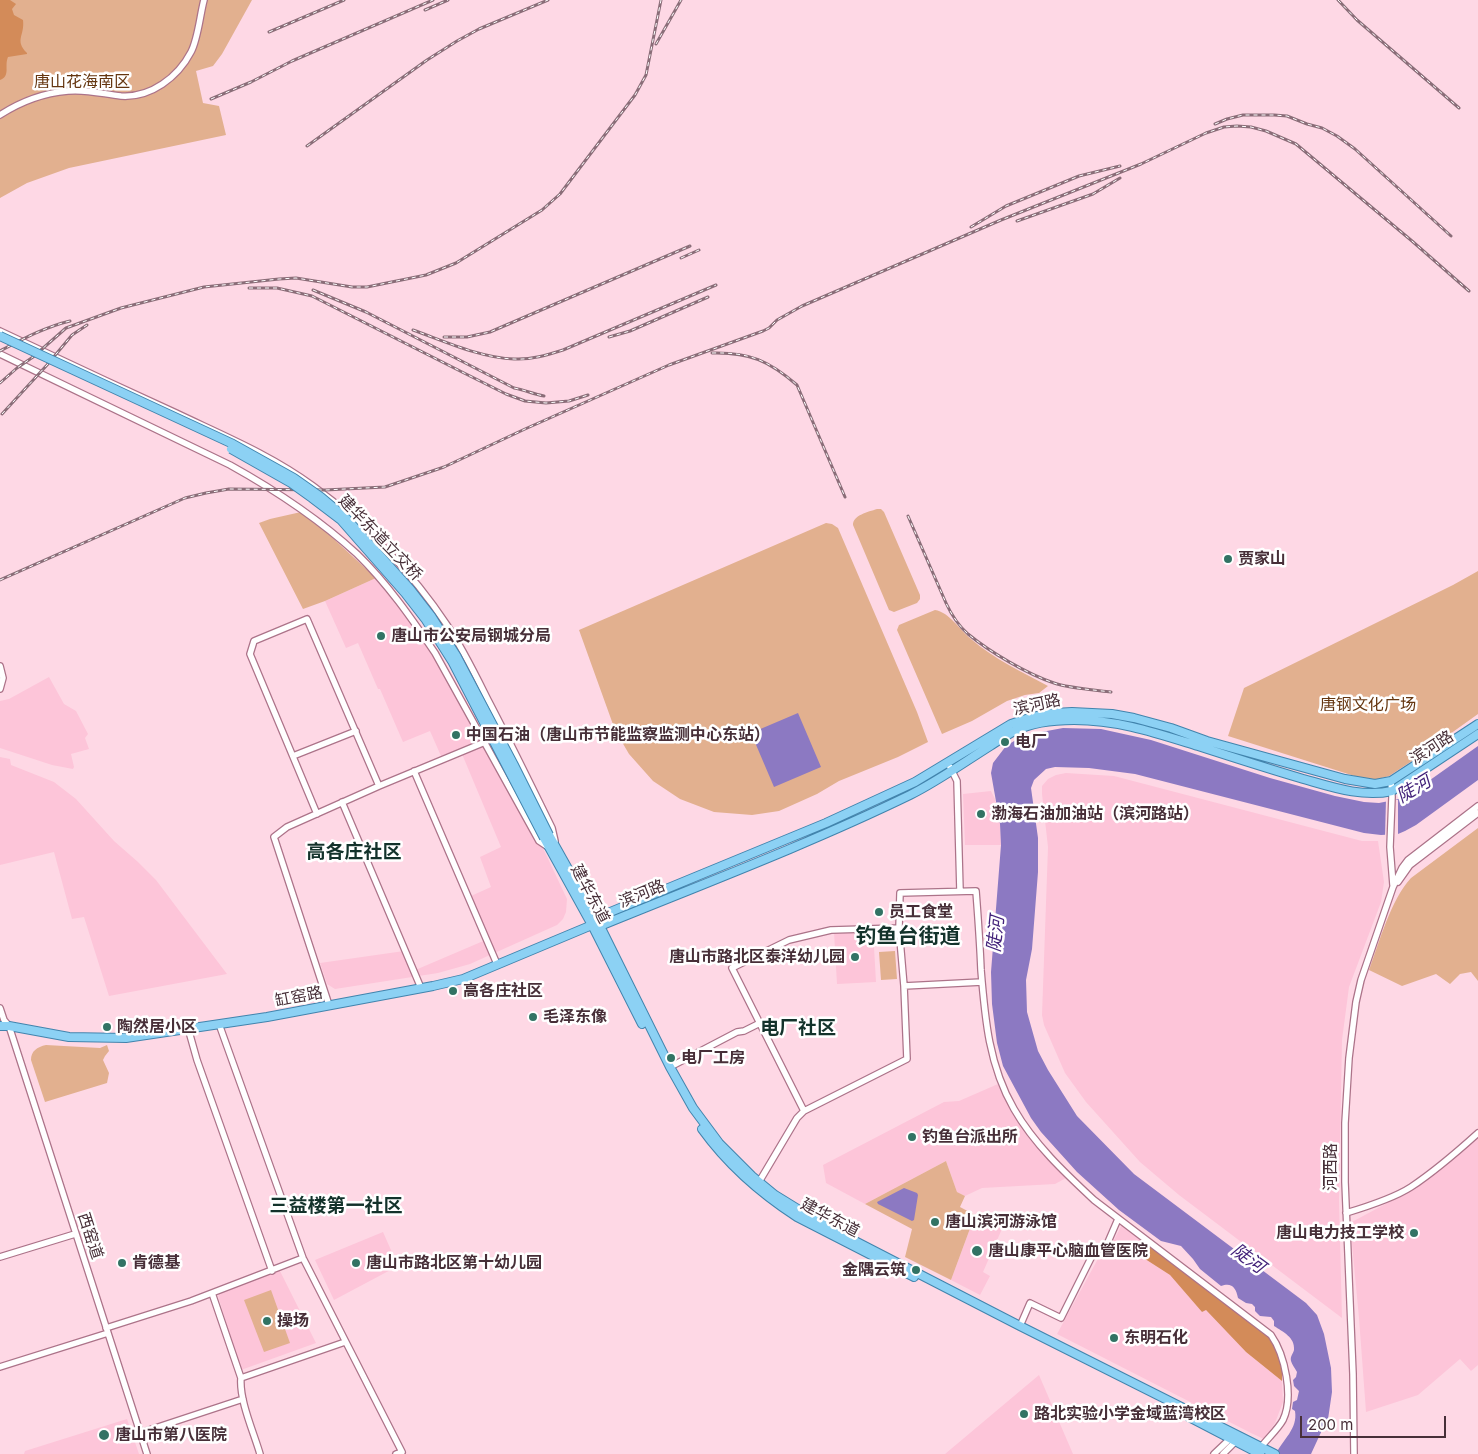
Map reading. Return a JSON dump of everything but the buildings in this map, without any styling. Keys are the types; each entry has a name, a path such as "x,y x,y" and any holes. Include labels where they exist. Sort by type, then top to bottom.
{"main road":[{"name":"建华东道立交桥","path":"0,336 233,444 294,478 346,518 432,616 461,665 514,765 546,836"},
{"name":"建华东道立交桥","path":"0,342 228,447 291,483 341,520 426,620 452,661 546,836"},
{"name":"滨河路","path":"596,923 826,823 915,782 1011,724 1032,716 1072,712 1112,714 1134,718 1171,728 1207,741 1345,779 1375,784 1391,781 1478,724"},
{"name":"滨河路","path":"596,923 829,831 909,795 931,784 1015,730 1035,724 1075,720 1137,727 1260,766 1322,784 1366,794 1392,794 1478,734"},
{"name":"建华东道","path":"546,836 596,923 693,1108 719,1143 758,1182 775,1195 822,1224 1234,1438"},
{"name":"建华东道","path":"596,923 666,1070 697,1121 715,1147 763,1193 797,1217 814,1226 1234,1438 1275,1454"},
{"name":"缸窑路","path":"0,1026 69,1037 126,1038 329,1005 421,988 463,978 596,923"}],"street":[{"path":"0,115 28,100 48,94 69,91 124,96 153,90 168,81 182,67 192,50 204,0"},
{"path":"0,331 234,440 274,461 312,485 372,536 422,590 447,625 464,654 552,828 553,848 539,841 447,673 417,626 378,576 358,555 324,527 271,489 230,465 0,354"},
{"path":"317,814 250,654 254,641 307,619 378,786"},
{"path":"0,666 3,678 0,690"},
{"path":"293,756 356,731"},
{"path":"329,1005 274,837 287,827 342,802 485,742"},
{"path":"948,762 957,782 960,891"},
{"path":"414,771 497,964"},
{"path":"1391,781 1393,887"},
{"path":"342,802 421,988"},
{"name":"河西路","path":"1354,1454 1345,1123 1349,1058 1356,1002 1361,980 1393,887 1402,868 1408,860 1478,806"},
{"name":"河西路","path":"1393,887 1410,866 1478,813"},
{"path":"758,1182 797,1118 804,1111 907,1059 904,986 898,928 900,893 976,891 987,1032 992,1057 1000,1080 1014,1109 1028,1130 1073,1181 1118,1219 1272,1335 1277,1343 1285,1368 1287,1409 1282,1421 1262,1450"},
{"path":"804,1111 732,968 789,940 831,930 898,928"},
{"path":"904,986 982,982"},
{"name":"西窑道","path":"0,1008 4,1020 9,1026 147,1454"},
{"path":"670,1067 737,1032 744,1031 760,1023"},
{"path":"219,1024 303,1258 402,1452 396,1454"},
{"path":"188,1028 197,1060 272,1271"},
{"path":"1346,1213 1370,1206 1410,1188 1478,1133"},
{"path":"1020,1326 1030,1303 1061,1318 1095,1250 1105,1249 1118,1219"},
{"path":"0,1257 75,1234"},
{"path":"0,1367 107,1331 303,1258"},
{"path":"212,1293 241,1378 240,1385 243,1399 260,1454"},
{"path":"241,1378 345,1342"},
{"path":"140,1433 243,1399"},
{"path":"1214,1454 1234,1438"},
{"path":"1223,1454 1234,1438"}],"shaded area":[{"path":"0,0 10,0 16,4 12,9 14,15 23,20 21,45 27,54 8,57 5,76 0,80"},
{"path":"376,578 410,621 438,661 482,740 441,756 430,731 403,742 358,643 346,648 325,601"},
{"path":"49,677 64,704 76,711 88,734 85,738 89,749 71,754 73,769 52,765 0,748 0,701 9,699"},
{"path":"484,745 535,842 542,846 567,899 566,912 563,919 557,925 470,964 438,973 335,989 327,984 320,963 404,951 413,971 488,939 471,896 491,887 480,857 501,847 462,754"},
{"path":"0,757 10,759 11,765 54,782 76,799 114,841 156,880 227,974 109,996 84,917 72,919 54,852 0,865"},
{"path":"1066,773 1114,776 1362,841 1378,841 1384,882 1381,902 1349,987 1342,1040 1339,1201 1342,1318 1179,1195 1140,1162 1086,1102 1065,1073 1044,1025 1042,1015 1048,847 1042,786 1048,779"},
{"name":"渤海石油加油站（滨河路站）","path":"991,791 995,799 1000,824 1001,845 965,845 963,794"},
{"name":"唐山市路北区泰洋幼儿园","path":"873,930 876,982 837,984 834,932"},
{"path":"998,1084 1010,1107 1068,1177 1055,1184 982,1188 965,1196 957,1192 946,1161 865,1204 826,1183 823,1165 944,1102 959,1101"},
{"path":"1478,1135 1478,1365 1471,1371 1460,1359 1418,1395 1366,1412 1350,1223 1419,1186"},
{"name":"唐山康平心脑血管医院","path":"975,1215 1002,1229 983,1272 990,1276 980,1295 951,1280"},
{"path":"1122,1224 1142,1239 1142,1257 1170,1275 1202,1312 1205,1309 1246,1352 1282,1381 1283,1402 1275,1423 1264,1439 1057,1334 1100,1255 1109,1250"},
{"name":"唐山市路北区第十幼儿园","path":"383,1232 398,1266 334,1300 315,1260"},
{"path":"1142,1239 1265,1333 1275,1344 1282,1370 1282,1381 1246,1352 1206,1310 1202,1312 1170,1275 1142,1257 1140,1249"},
{"path":"279,1269 316,1343 241,1370 218,1296 220,1292"},
{"name":"路北实验小学金域蓝湾校区","path":"1039,1375 1073,1454 945,1454"},
{"name":"唐山市第八医院","path":"127,1419 139,1454 24,1454 25,1451"}],"green space":[{"name":"唐山花海南区","path":"0,0 252,0 222,54 213,66 196,71 203,103 219,106 226,135 69,168 27,183 0,198"},
{"path":"881,509 884,512 920,595 917,603 894,612 889,610 853,525 858,516"},
{"path":"301,512 324,530 376,578 303,609 259,523"},
{"path":"826,523 838,528 928,742 898,757 839,781 817,794 779,811 752,815 714,812 680,799 653,781 629,754 615,730 579,630"},
{"name":"唐钢文化广场","path":"1478,571 1478,714 1415,759 1389,776 1378,779 1364,779 1228,736 1244,688"},
{"path":"935,610 945,614 989,653 1048,686 1039,693 1007,701 972,721 942,734 897,630 899,625"},
{"path":"1478,828 1478,981 1471,972 1460,974 1450,984 1436,974 1402,986 1369,970 1386,922 1397,897 1404,887 1411,878"},
{"path":"895,951 897,979 881,980 879,952"},
{"path":"46,1045 100,1048 107,1045 109,1051 103,1060 109,1073 107,1083 45,1102 31,1060 35,1050"},
{"name":"唐山滨河游泳馆","path":"946,1161 957,1192 965,1196 960,1207 975,1215 951,1280 905,1257 912,1229 865,1204"},
{"name":"操场","path":"271,1290 290,1343 264,1352 244,1300"}],"water":[{"path":"798,713 821,767 774,787 751,733"},
{"name":"陡河","path":"1063,728 1101,729 1151,740 1270,778 1335,796 1379,803 1399,799 1416,790 1478,746 1478,780 1416,825 1398,834 1364,833 1135,774 1089,768 1055,767 1046,769 1034,780 1031,788 1038,838 1038,872 1032,949 1026,980 1027,1012 1038,1051 1077,1116 1134,1174 1306,1303 1317,1315 1324,1334 1331,1368 1332,1392 1327,1426 1323,1428 1311,1454 1276,1454 1292,1429 1295,1417 1295,1411 1292,1409 1293,1402 1297,1400 1299,1391 1294,1386 1293,1380 1297,1372 1291,1361 1294,1345 1290,1338 1274,1326 1274,1321 1271,1317 1260,1316 1252,1304 1238,1298 1236,1291 1231,1285 1221,1286 1200,1269 1181,1246 1161,1241 1119,1210 1077,1172 1031,1118 1003,1066 997,1043 992,1004 991,972 1001,845 1000,824 991,773 993,763 1006,746 1019,738"},
{"path":"904,1188 918,1195 914,1220 912,1221 877,1202"}],"pier":[{"path":"1386,799 1398,800 1398,836 1385,837"}],"railway":[{"path":"269,32 344,0"},
{"path":"211,99 251,82 292,61 433,0"},
{"path":"425,10 448,0"},
{"path":"307,146 427,60 457,41 479,29 548,0"},
{"path":"0,383 66,328 121,308 204,287 279,279 296,278 352,287 367,287 426,275 456,263 542,210 560,194 635,95 646,75 661,0"},
{"path":"656,44 681,0"},
{"path":"1338,0 1357,20 1459,108"},
{"path":"1215,124 1243,115 1274,115 1287,116 1322,128 1355,149 1451,236"},
{"path":"0,580 185,498 229,489 325,490 385,487 444,467 669,365 763,331 777,320 802,306 1001,220 1141,164 1206,133 1224,127 1251,127 1266,131 1296,144 1469,291"},
{"path":"971,227 1006,206 1079,176 1120,166"},
{"path":"1017,221 1093,194 1120,178"},
{"path":"444,337 467,337 490,332 690,246"},
{"path":"681,258 699,250"},
{"path":"413,330 489,356 514,359 533,358 563,350 716,285"},
{"path":"249,288 277,288 312,296 506,394 525,401 546,403 569,401 588,395"},
{"path":"313,290 366,312 514,388 544,396"},
{"path":"609,337 630,331 708,297"},
{"path":"0,351 43,330 70,321"},
{"path":"2,414 72,335 87,325"},
{"path":"712,353 748,356 768,364 797,385 845,497"},
{"path":"908,516 948,607 958,624 968,634 1009,662 1043,679 1082,689 1111,692"}],"place":[{"name":"贾家山","path":"1228,559"},
{"name":"唐山市公安局钢城分局","path":"381,636"},
{"name":"中国石油（唐山市节能监察监测中心东站）","path":"456,735"},
{"name":"电厂","path":"1005,742"},
{"name":"渤海石油加油站（滨河路站）","path":"981,814"},
{"name":"员工食堂","path":"879,912"},
{"name":"唐山市路北区泰洋幼儿园","path":"855,957"},
{"name":"高各庄社区","path":"453,991"},
{"name":"毛泽东像","path":"533,1017"},
{"name":"陶然居小区","path":"107,1027"},
{"name":"电厂工房","path":"671,1058"},
{"name":"钓鱼台派出所","path":"912,1137"},
{"name":"唐山滨河游泳馆","path":"935,1222"},
{"name":"唐山电力技工学校","path":"1414,1233"},
{"name":"唐山康平心脑血管医院","path":"977,1251"},
{"name":"肯德基","path":"122,1263"},
{"name":"唐山市路北区第十幼儿园","path":"356,1263"},
{"name":"金隅云筑","path":"916,1270"},
{"name":"操场","path":"267,1321"},
{"name":"东明石化","path":"1114,1338"},
{"name":"路北实验小学金域蓝湾校区","path":"1024,1414"},
{"name":"唐山市第八医院","path":"104,1435"}],"district":[{"name":"高各庄社区","path":"354,852"},
{"name":"钓鱼台街道","path":"908,937"},
{"name":"电厂社区","path":"798,1028"},
{"name":"三益楼第一社区","path":"336,1206"}]}
